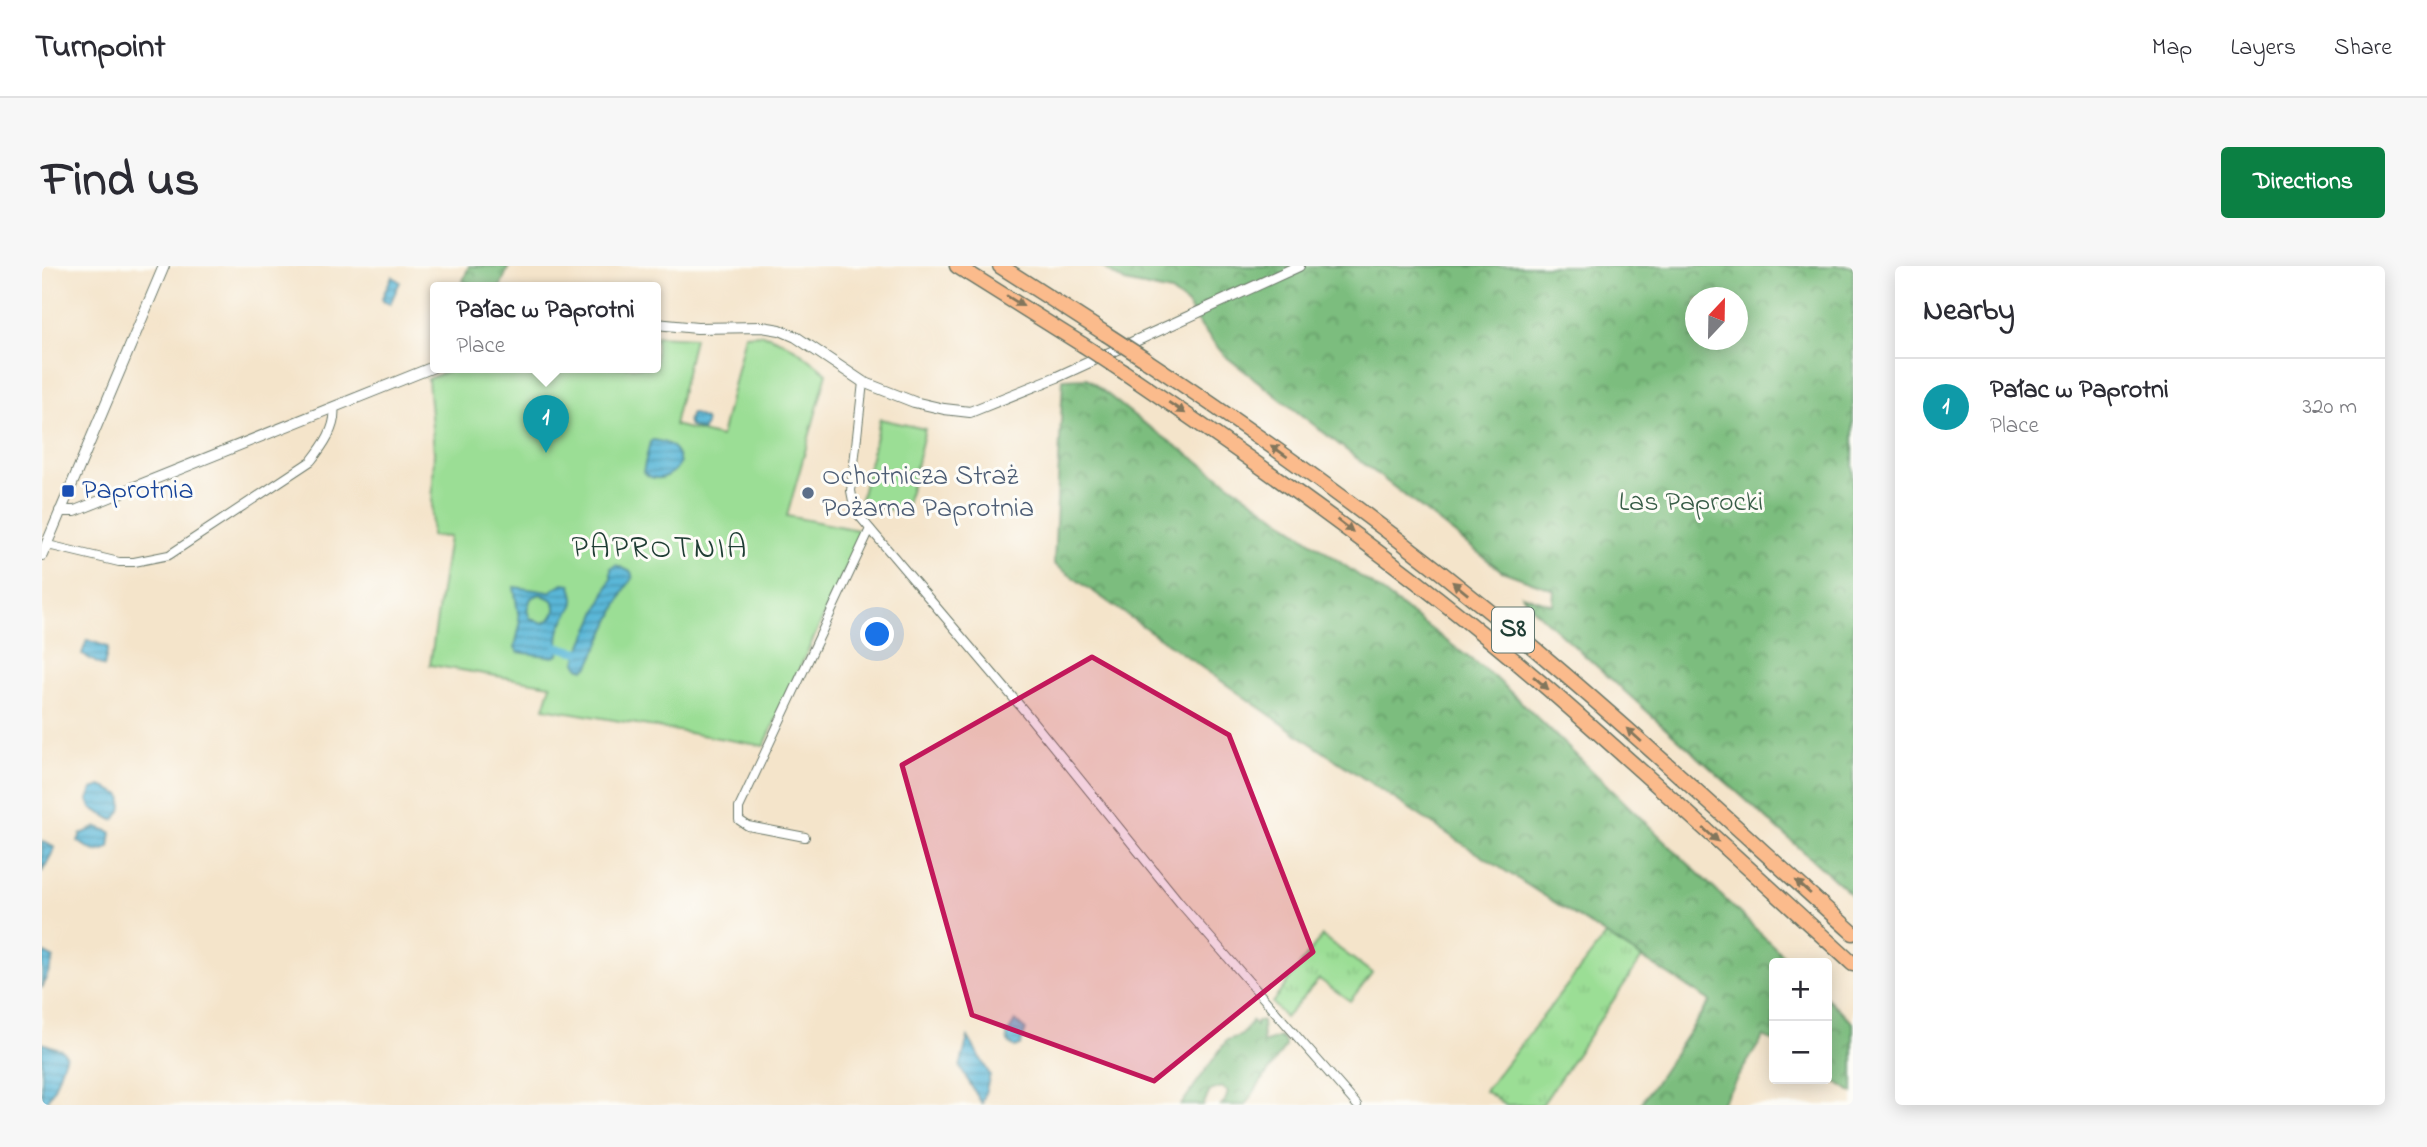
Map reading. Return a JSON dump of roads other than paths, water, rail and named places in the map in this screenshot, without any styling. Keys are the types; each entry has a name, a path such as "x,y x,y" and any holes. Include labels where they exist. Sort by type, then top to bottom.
{"highway":[{"name":"S8","path":"957,266 1124,372 1332,516 1441,601 1581,718 1853,964"},
{"name":"S8","path":"1000,266 1146,360 1312,474 1499,619 1597,702 1853,933"}],"street":[{"path":"43,549 164,266"},
{"path":"661,324 697,328 762,327 780,330 796,337 863,382 914,402 944,410 970,412 1057,377 1299,266"},
{"path":"61,511 75,511 430,368"},
{"path":"863,382 851,491 855,511 1027,714 1181,903 1357,1105"},
{"path":"43,549 52,546 119,562 169,555 311,461 326,440 334,421 334,407"},
{"path":"805,837 748,826 739,820 740,808 870,529"}],"water":[{"path":"392,276 400,282 390,304 382,298"},
{"path":"691,414 705,419 706,425 702,431 690,426 688,420"},
{"path":"653,440 671,446 680,463 668,475 658,478 643,472 650,442"},
{"path":"616,565 631,572 633,577 589,666 584,669 578,667 576,662 579,652 611,579 611,568"},
{"path":"563,583 570,584 574,598 573,606 560,630 558,655 554,657 518,652 515,647 520,625 514,587 549,592","holes":["540,594 553,600 555,611 550,619 543,623 530,618 527,610 531,598"]},
{"path":"87,640 108,647 104,667 82,654"},
{"path":"101,786 121,795 122,809 113,820 91,808 88,800 92,789"},
{"path":"97,827 111,832 109,847 105,850 89,849 78,841 81,834"},
{"path":"42,841 55,848 42,872"},
{"path":"45,953 54,958 42,988 42,960"},
{"path":"1015,1021 1026,1030 1020,1046 1015,1047 1008,1042 1007,1034"},
{"path":"968,1037 990,1075 982,1104 960,1067"},
{"path":"42,1043 62,1050 66,1055 45,1105 42,1105"}],"waterway":[{"path":"557,647 579,652"}],"place":[{"name":"Pałac w Paprotni","path":"546,453"},
{"name":"Paprotnia","path":"68,491"},
{"name":"Ochotnicza Straż Pożarna Paprotnia","path":"808,493"}],"district":[{"name":"PAPROTNIA","path":"660,549"}],"park label":[{"name":"Las Paprocki","path":"1691,503"}]}
